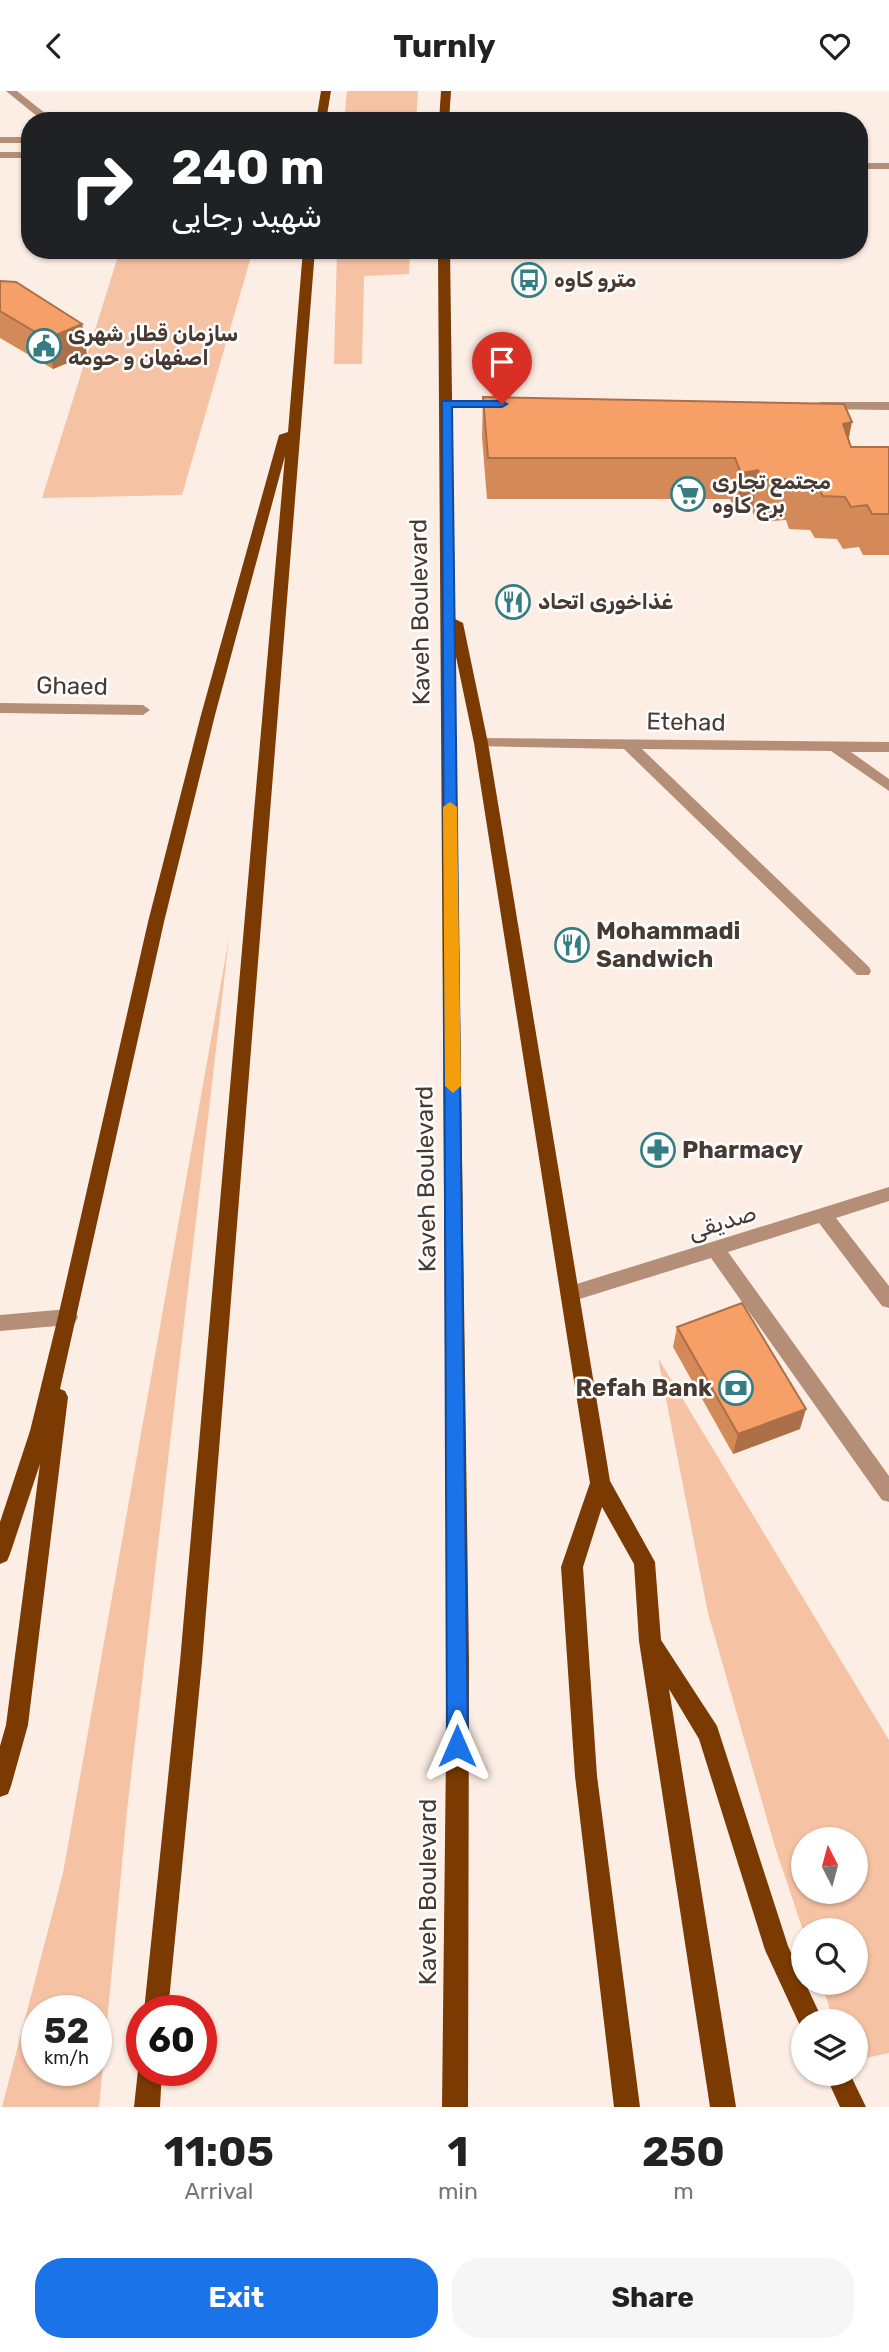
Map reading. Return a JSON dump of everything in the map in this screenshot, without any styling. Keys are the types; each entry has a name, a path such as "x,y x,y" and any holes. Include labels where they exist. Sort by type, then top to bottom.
{"main road":[{"path":"322,112 326,91"},
{"path":"445,112 446,91"},
{"path":"158,1995 191,1662 308,259"},
{"name":"Kaveh Boulevard","path":"444,259 458,1649 454,2107"},
{"path":"0,1554 40,1431 159,909 208,715 297,391"},
{"path":"448,582 481,743 600,1483 643,1562 650,1641 723,2107"},
{"path":"0,1786 17,1725 68,1317"},
{"path":"600,1483 572,1567 586,1776 628,2107"},
{"path":"650,1641 709,1734 776,1950 805,2009"},
{"path":"147,2107 149,2086"},
{"path":"843,2086 853,2107"}],"street":[{"path":"11,91 38,112"},
{"path":"0,140 21,140"},
{"path":"0,155 21,155"},
{"path":"868,166 889,166"},
{"path":"446,404 515,404"},
{"path":"806,406 889,406"},
{"name":"Ghaed","path":"0,708 143,710"},
{"name":"Etehad","path":"481,743 889,747"},
{"path":"627,744 863,971"},
{"path":"836,748 889,786"},
{"name":"صدیقی","path":"570,1294 889,1194"},
{"path":"823,1215 889,1300"},
{"path":"716,1249 889,1493"},
{"path":"0,1323 68,1317"}],"shaded area":[{"path":"347,91 418,91 417,112 345,112"},
{"path":"117,259 250,259 182,495 42,498"},
{"path":"337,259 410,259 409,274 364,276 362,364 334,364"},
{"path":"229,938 127,1811 110,1995 31,1995 63,1873"},
{"path":"658,1358 889,1740 889,2053 868,2057 868,2009 830,2009 825,1995 868,1995 868,1918 799,1918 794,1904 868,1904 868,1827 791,1827 791,1894 708,1613"},
{"path":"21,2034 21,2086 101,2086 99,2107 2,2107"}],"building":[{"path":"0,281 16,282 82,324 47,339 0,311"},
{"path":"483,397 844,404 852,422 843,424 851,447 889,447 889,514 872,514 867,505 851,507 845,497 823,496 818,488 796,488 793,479 763,480 758,470 741,473 735,458 488,458"},
{"name":"Refah Bank","path":"742,1303 806,1409 738,1434 677,1327"}],"slow traffic":[{"path":"450,807 453,1086"}],"place":[{"name":"مترو کاوه","path":"529,280"},
{"name":"سازمان قطار شهری اصفهان و حومه","path":"44,346"},
{"name":"مجتمع تجاری برج کاوه","path":"688,494"},
{"name":"غذاخوری اتحاد","path":"513,602"},
{"name":"Mohammadi Sandwich","path":"572,945"},
{"name":"Pharmacy","path":"658,1150"},
{"name":"Refah Bank","path":"736,1388"}],"route":[{"path":"457,1746 458,1608 446,404 502,404"}]}
